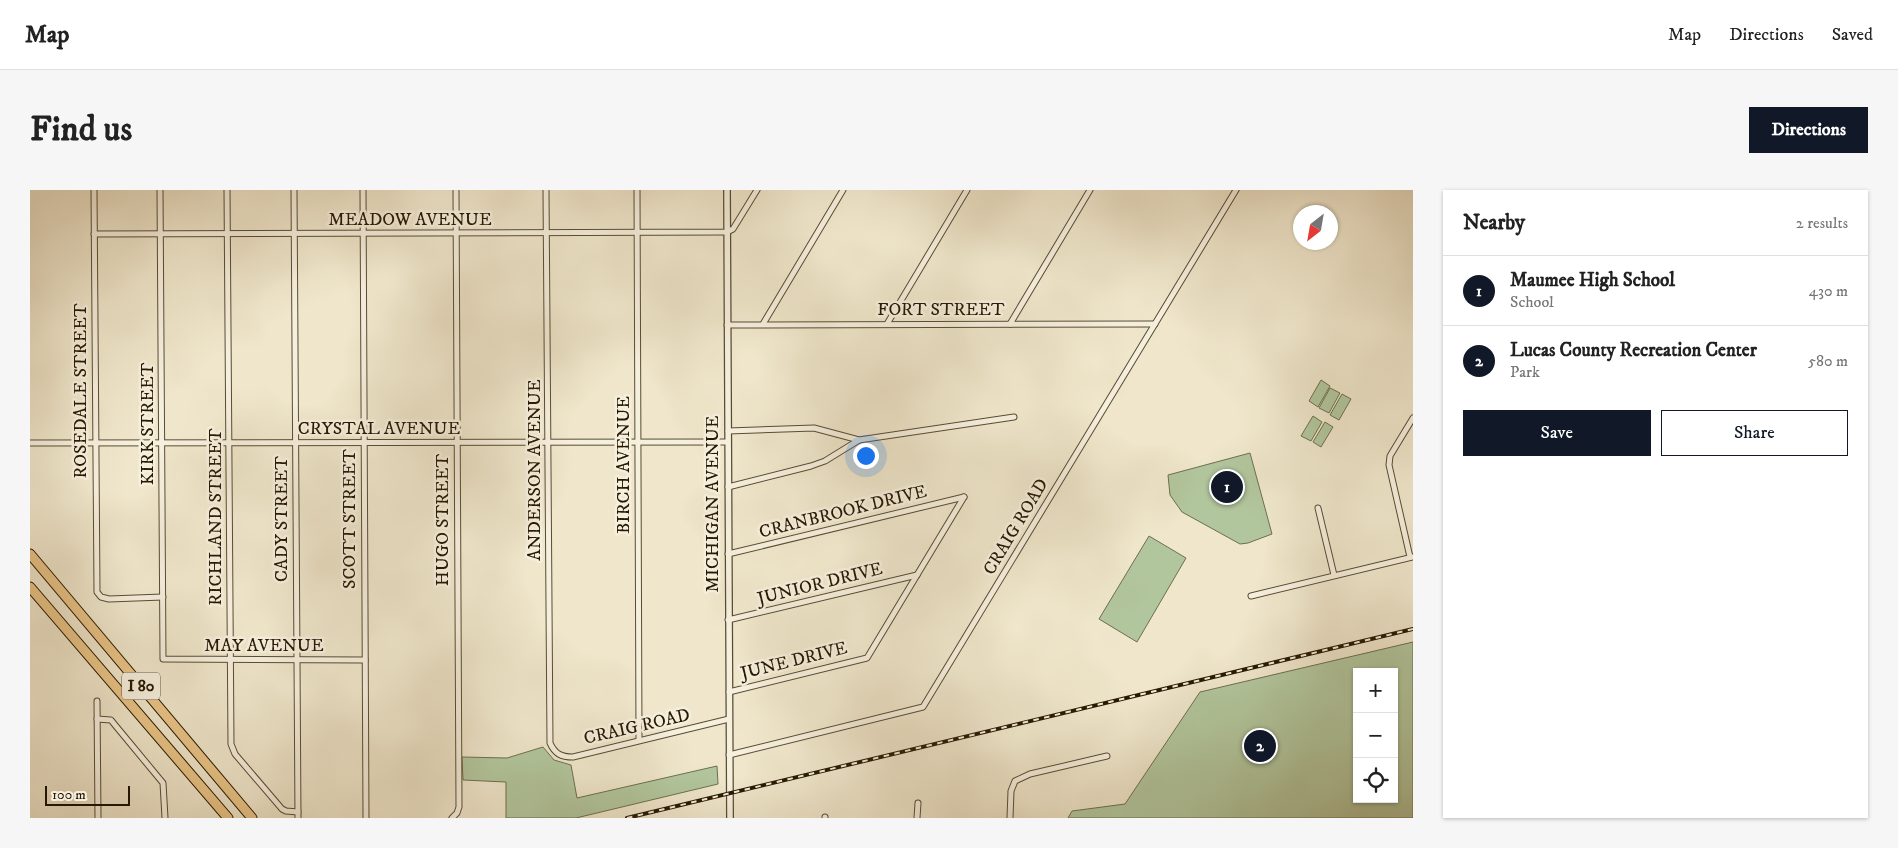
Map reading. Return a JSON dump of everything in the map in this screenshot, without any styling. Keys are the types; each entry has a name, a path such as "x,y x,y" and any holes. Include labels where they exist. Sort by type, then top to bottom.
{"highway":[{"name":"I 80","path":"30,554 252,818"},
{"name":"I 80","path":"30,587 228,818"}],"street":[{"name":"ROSEDALE STREET","path":"94,190 97,592 101,597 109,599 163,597"},
{"name":"KIRK STREET","path":"160,190 163,659"},
{"name":"RICHLAND STREET","path":"227,190 232,748 282,809 298,815"},
{"name":"CADY STREET","path":"294,190 298,815"},
{"name":"SCOTT STREET","path":"363,190 366,818"},
{"name":"HUGO STREET","path":"452,818 459,808 456,190"},
{"name":"ANDERSON AVENUE","path":"546,190 550,743 553,749"},
{"name":"BIRCH AVENUE","path":"637,190 639,740"},
{"name":"MICHIGAN AVENUE","path":"727,190 730,818"},
{"path":"727,232 733,229 756,190"},
{"path":"763,324 843,190"},
{"path":"887,324 967,190"},
{"path":"1010,324 1090,190"},
{"name":"CRAIG ROAD","path":"729,756 923,707 1236,190"},
{"name":"MEADOW AVENUE","path":"94,234 727,232"},
{"name":"FORT STREET","path":"728,324 1155,324"},
{"path":"728,487 825,461 859,440 1014,417"},
{"path":"1252,596 1412,557 1389,465 1390,456 1413,418"},
{"path":"728,431 814,428 859,440"},
{"name":"CRYSTAL AVENUE","path":"30,443 728,442"},
{"name":"CRANBROOK DRIVE","path":"728,554 964,497 917,575"},
{"path":"1318,508 1334,575"},
{"name":"JUNIOR DRIVE","path":"728,620 917,575"},
{"name":"JUNE DRIVE","path":"728,692 867,658 917,575"},
{"name":"MAY AVENUE","path":"163,659 364,660"},
{"path":"97,702 98,818"},
{"path":"97,719 110,720 160,777 164,789 165,818"},
{"name":"CRAIG ROAD","path":"553,749 563,756 572,757 729,719"},
{"path":"1010,818 1011,791 1015,781 1030,774 1107,756"},
{"path":"917,818 918,803"}],"green space":[{"path":"1321,380 1330,386 1318,407 1309,401"},
{"path":"1330,388 1340,393 1329,413 1319,408"},
{"path":"1342,394 1351,399 1339,420 1330,415"},
{"path":"1313,416 1322,422 1311,441 1301,436"},
{"path":"1325,422 1333,427 1321,447 1313,442"},
{"path":"1250,453 1272,534 1240,544 1182,512 1170,495 1168,475"},
{"path":"1149,536 1186,558 1137,642 1099,619"},
{"path":"1413,642 1413,818 1068,818 1072,811 1125,804 1200,692"},
{"path":"543,747 554,760 571,765 577,798 717,766 718,784 576,818 506,818 506,782 463,780 462,757 507,758"}],"railway":[{"path":"627,818 1413,629"}],"place":[{"name":"Maumee High School","path":"1227,487"},
{"name":"Lucas County Recreation Center","path":"1260,746"}]}
